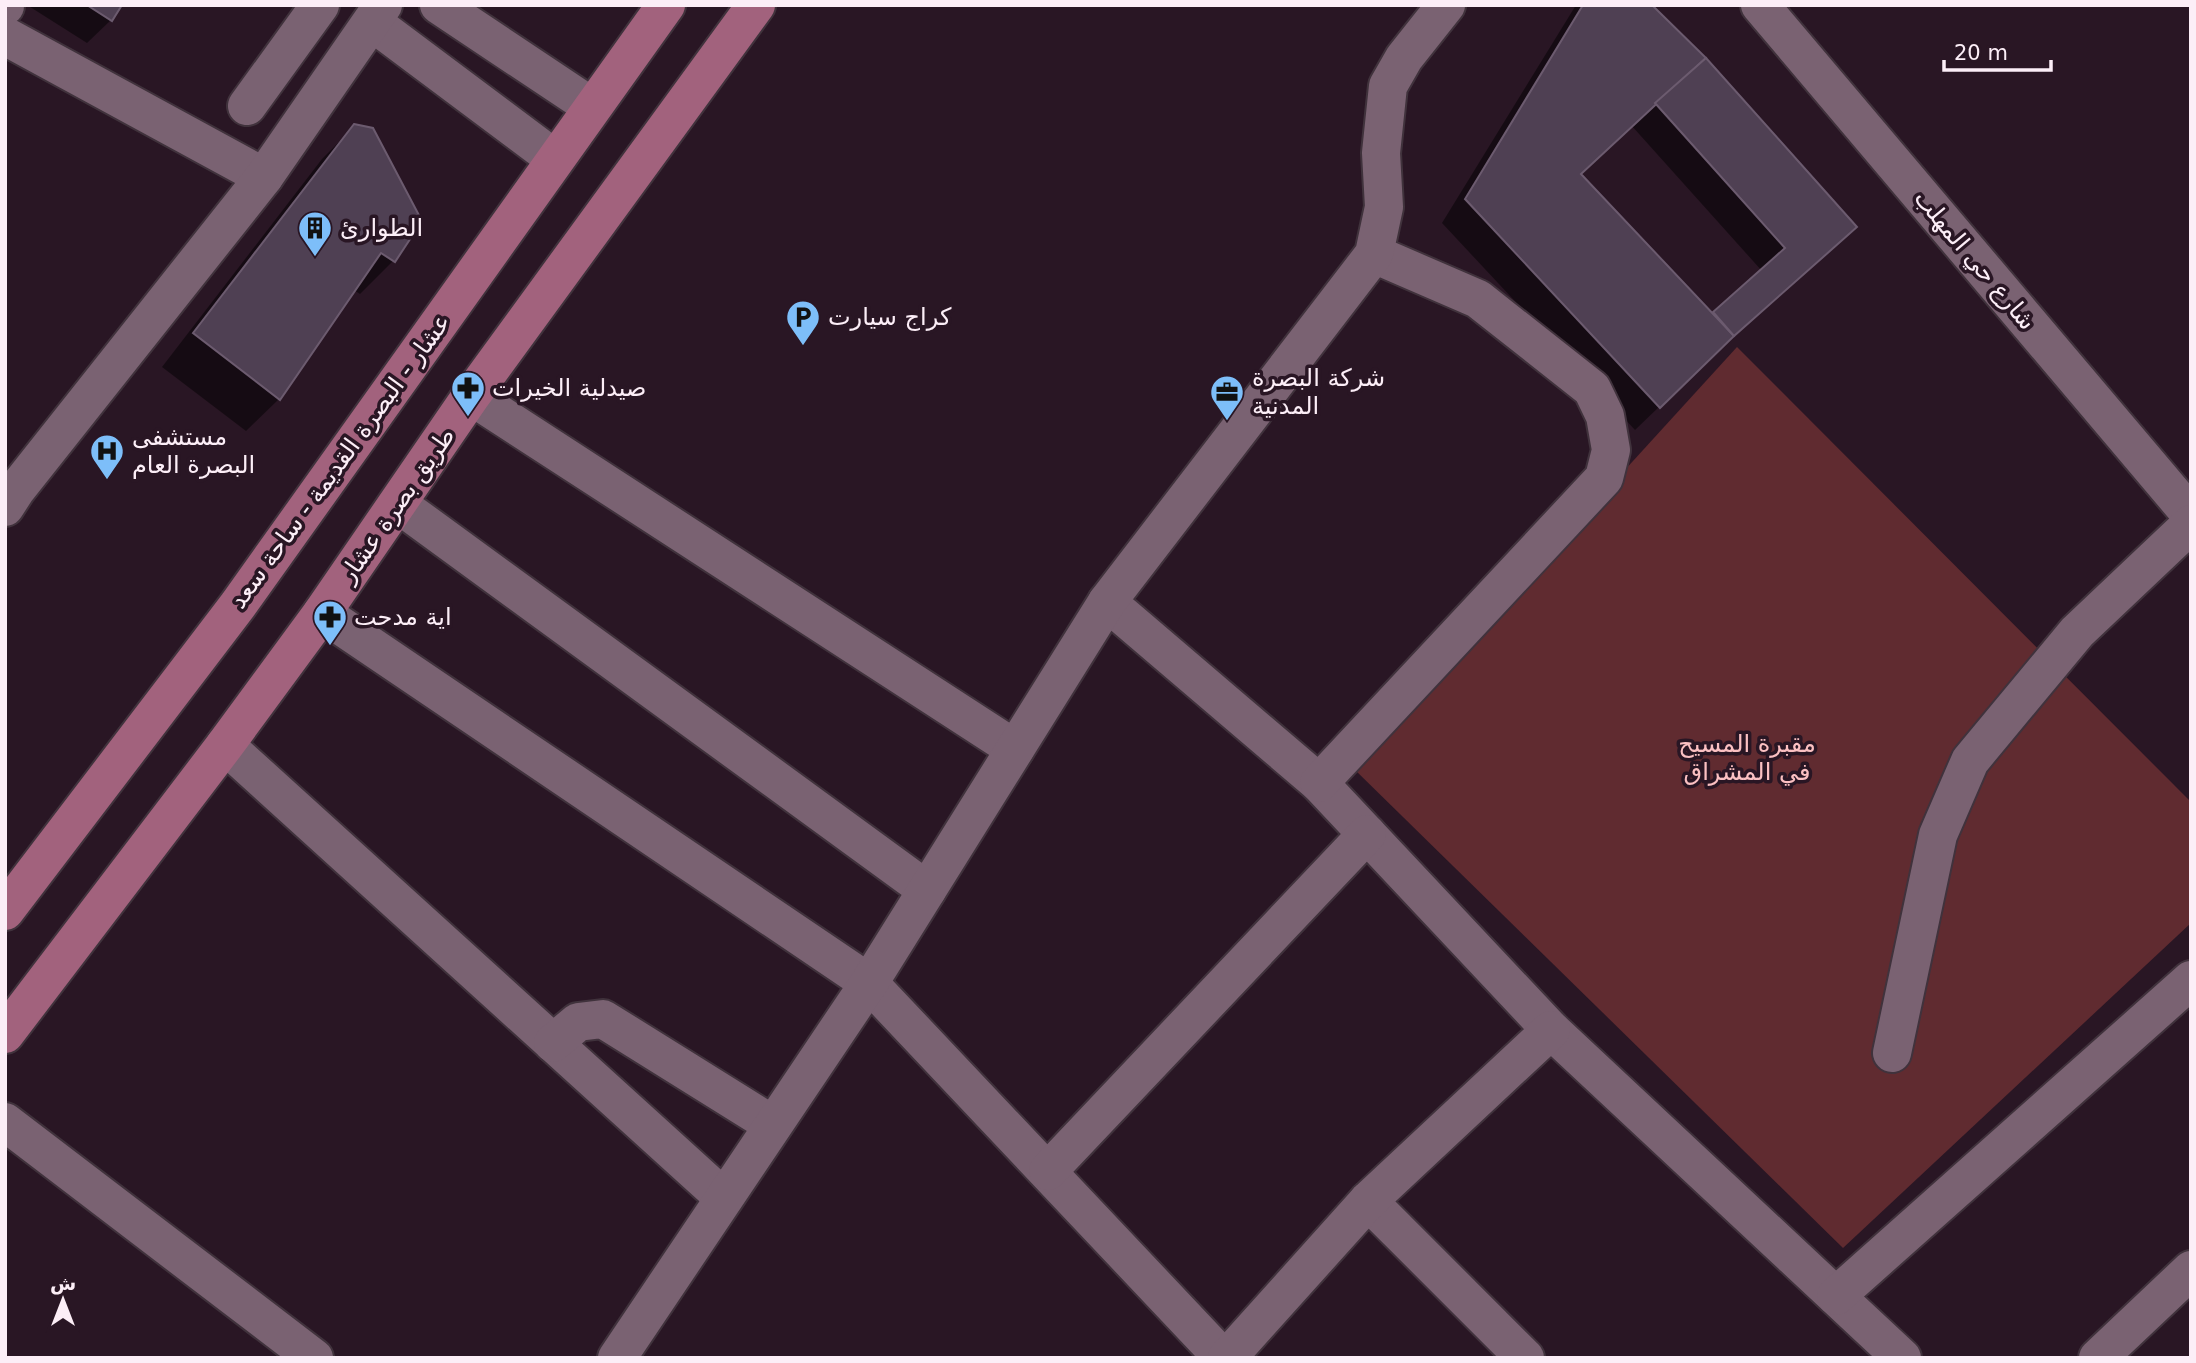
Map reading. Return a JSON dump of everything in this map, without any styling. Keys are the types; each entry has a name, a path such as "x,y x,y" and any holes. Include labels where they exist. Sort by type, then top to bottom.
{"main road":[{"name":"عشار - البصرة القديمة - ساحة سعد","path":"5,911 238,605 666,5"},
{"name":"طريق بصرة عشار","path":"5,1034 225,746 322,613 471,396 756,5"}],"street":[{"path":"247,106 320,5"},
{"path":"439,5 592,107"},
{"path":"617,1358 869,983 1107,602 1374,254 1384,207 1381,153 1388,86 1405,58 1446,5"},
{"name":"شارع حي المهلب","path":"1778,12 2188,507"},
{"path":"9,493 264,177 378,14 555,159"},
{"path":"5,36 264,177"},
{"path":"1319,783 1604,478 1611,450 1605,416 1592,389 1478,299 1374,254"},
{"path":"471,396 1016,749"},
{"path":"398,504 927,890"},
{"path":"1892,1053 1938,835 1970,761 2077,632 2188,507"},
{"path":"1107,602 1319,783 1551,1030 1902,1358"},
{"path":"322,613 869,983 1225,1358 1368,1201 1551,1030"},
{"path":"225,746 724,1198"},
{"path":"1048,1171 1367,834"},
{"path":"1836,1296 2191,980"},
{"path":"552,1043 578,1021 603,1019 773,1125"},
{"path":"5,1122 314,1358"},
{"path":"1368,1201 1525,1358"},
{"path":"2098,1358 2191,1270"}],"green space":[{"name":"مقبرة المسيح في المشراق","path":"1737,347 2191,802 2191,923 1843,1248 1353,768"}],"building":[{"path":"87,5 122,5 112,21"},
{"path":"1583,5 1652,5 1706,58 1581,174 1734,336 1660,408 1465,199"},
{"path":"1706,58 1857,227 1734,336 1713,312 1785,248 1655,103"},
{"name":"الطوارئ","path":"354,124 373,128 422,221 395,262 381,253 280,400 193,333"}],"place":[{"name":"الطوارئ","path":"315,258"},
{"name":"كراج سيارت","path":"803,347"},
{"name":"صيدلية الخيرات","path":"468,418"},
{"name":"شركة البصرة المدنية","path":"1227,422"},
{"name":"مستشفى البصرة العام","path":"107,481"},
{"name":"اية مدحت","path":"330,647"}]}
